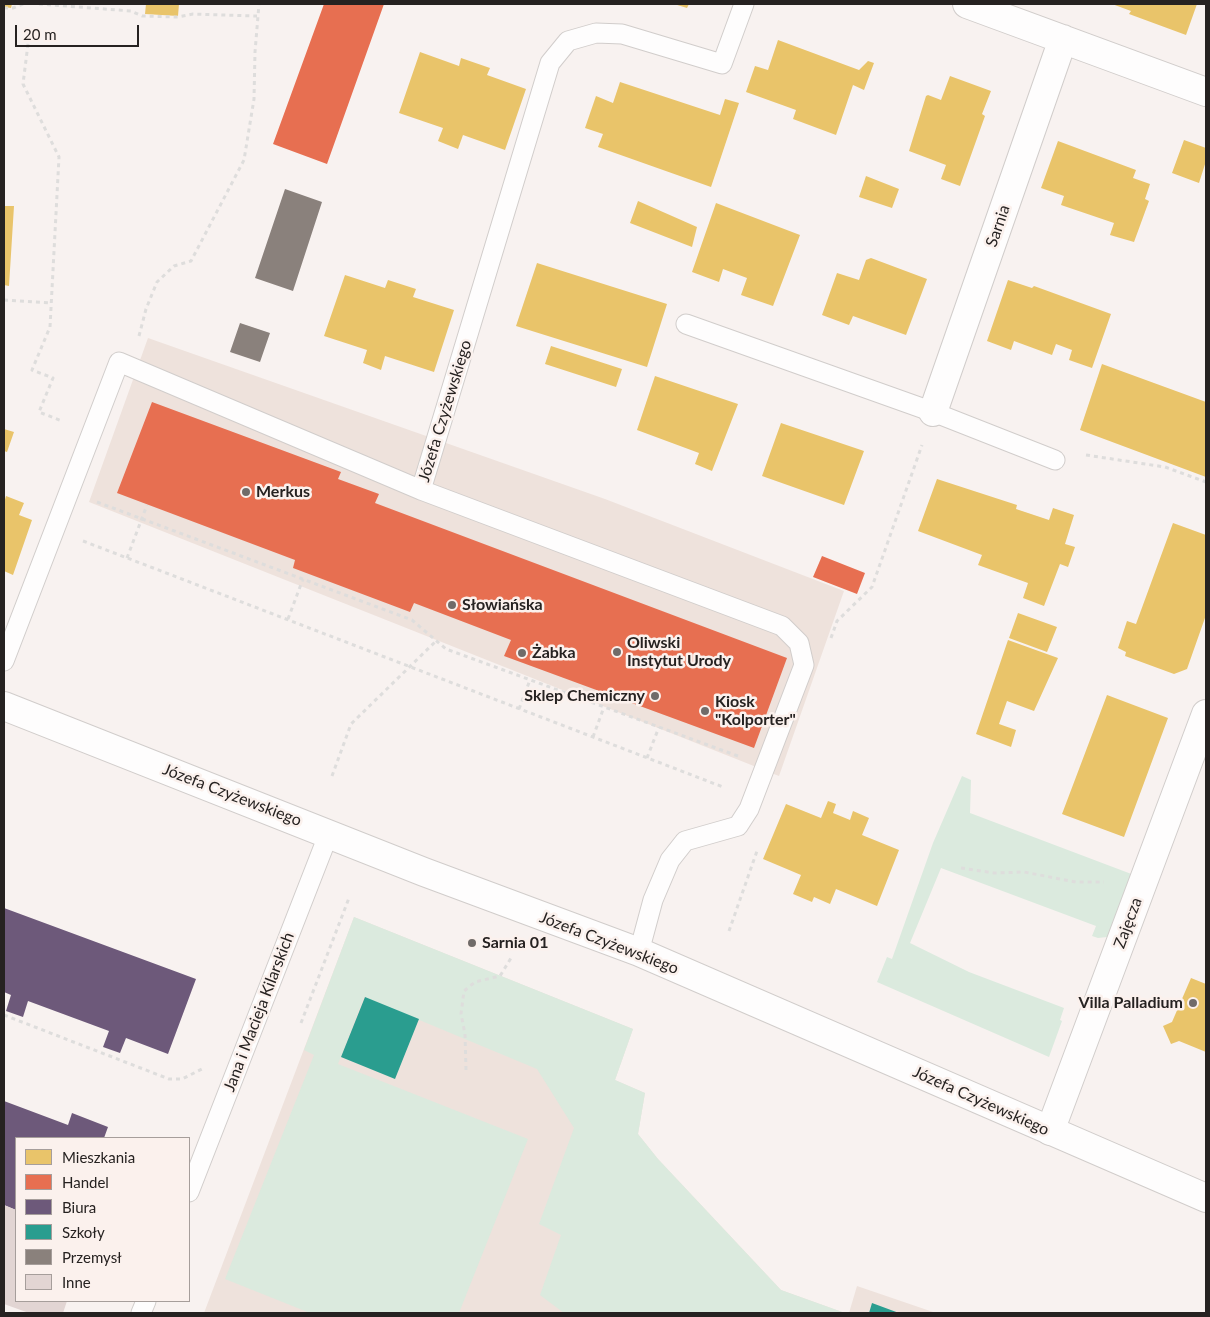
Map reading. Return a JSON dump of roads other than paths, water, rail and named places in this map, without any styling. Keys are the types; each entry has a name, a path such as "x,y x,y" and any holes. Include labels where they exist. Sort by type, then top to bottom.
{"street":[{"path":"967,4 1206,92"},
{"name":"Sarnia","path":"933,412 1063,39"},
{"name":"Józefa Czyżewskiego","path":"4,706 434,875 639,952 1206,1198"},
{"name":"Zajęcza","path":"1050,1131 1206,714"}],"lane":[{"name":"Józefa Czyżewskiego","path":"4,661 119,362 421,490 550,63 568,41 596,33 622,34 722,64 744,4"},
{"path":"686,324 933,412 1055,460"},
{"path":"421,490 782,626 799,643 804,665 767,767 749,809 738,826 685,840 670,860 653,900 639,952"},
{"name":"Jana i Macieja Kilarskich","path":"190,1189 329,833"}],"place":[{"name":"Merkus","path":"246,492"},
{"name":"Słowiańska","path":"452,605"},
{"name":"Oliwski Instytut Urody","path":"617,652"},
{"name":"Żabka","path":"522,653"},
{"name":"Sklep Chemiczny","path":"655,696"},
{"name":"Kiosk \"Kolporter\"","path":"705,711"},
{"name":"Sarnia 01","path":"472,943"},
{"name":"Villa Palladium","path":"1193,1003"}]}
